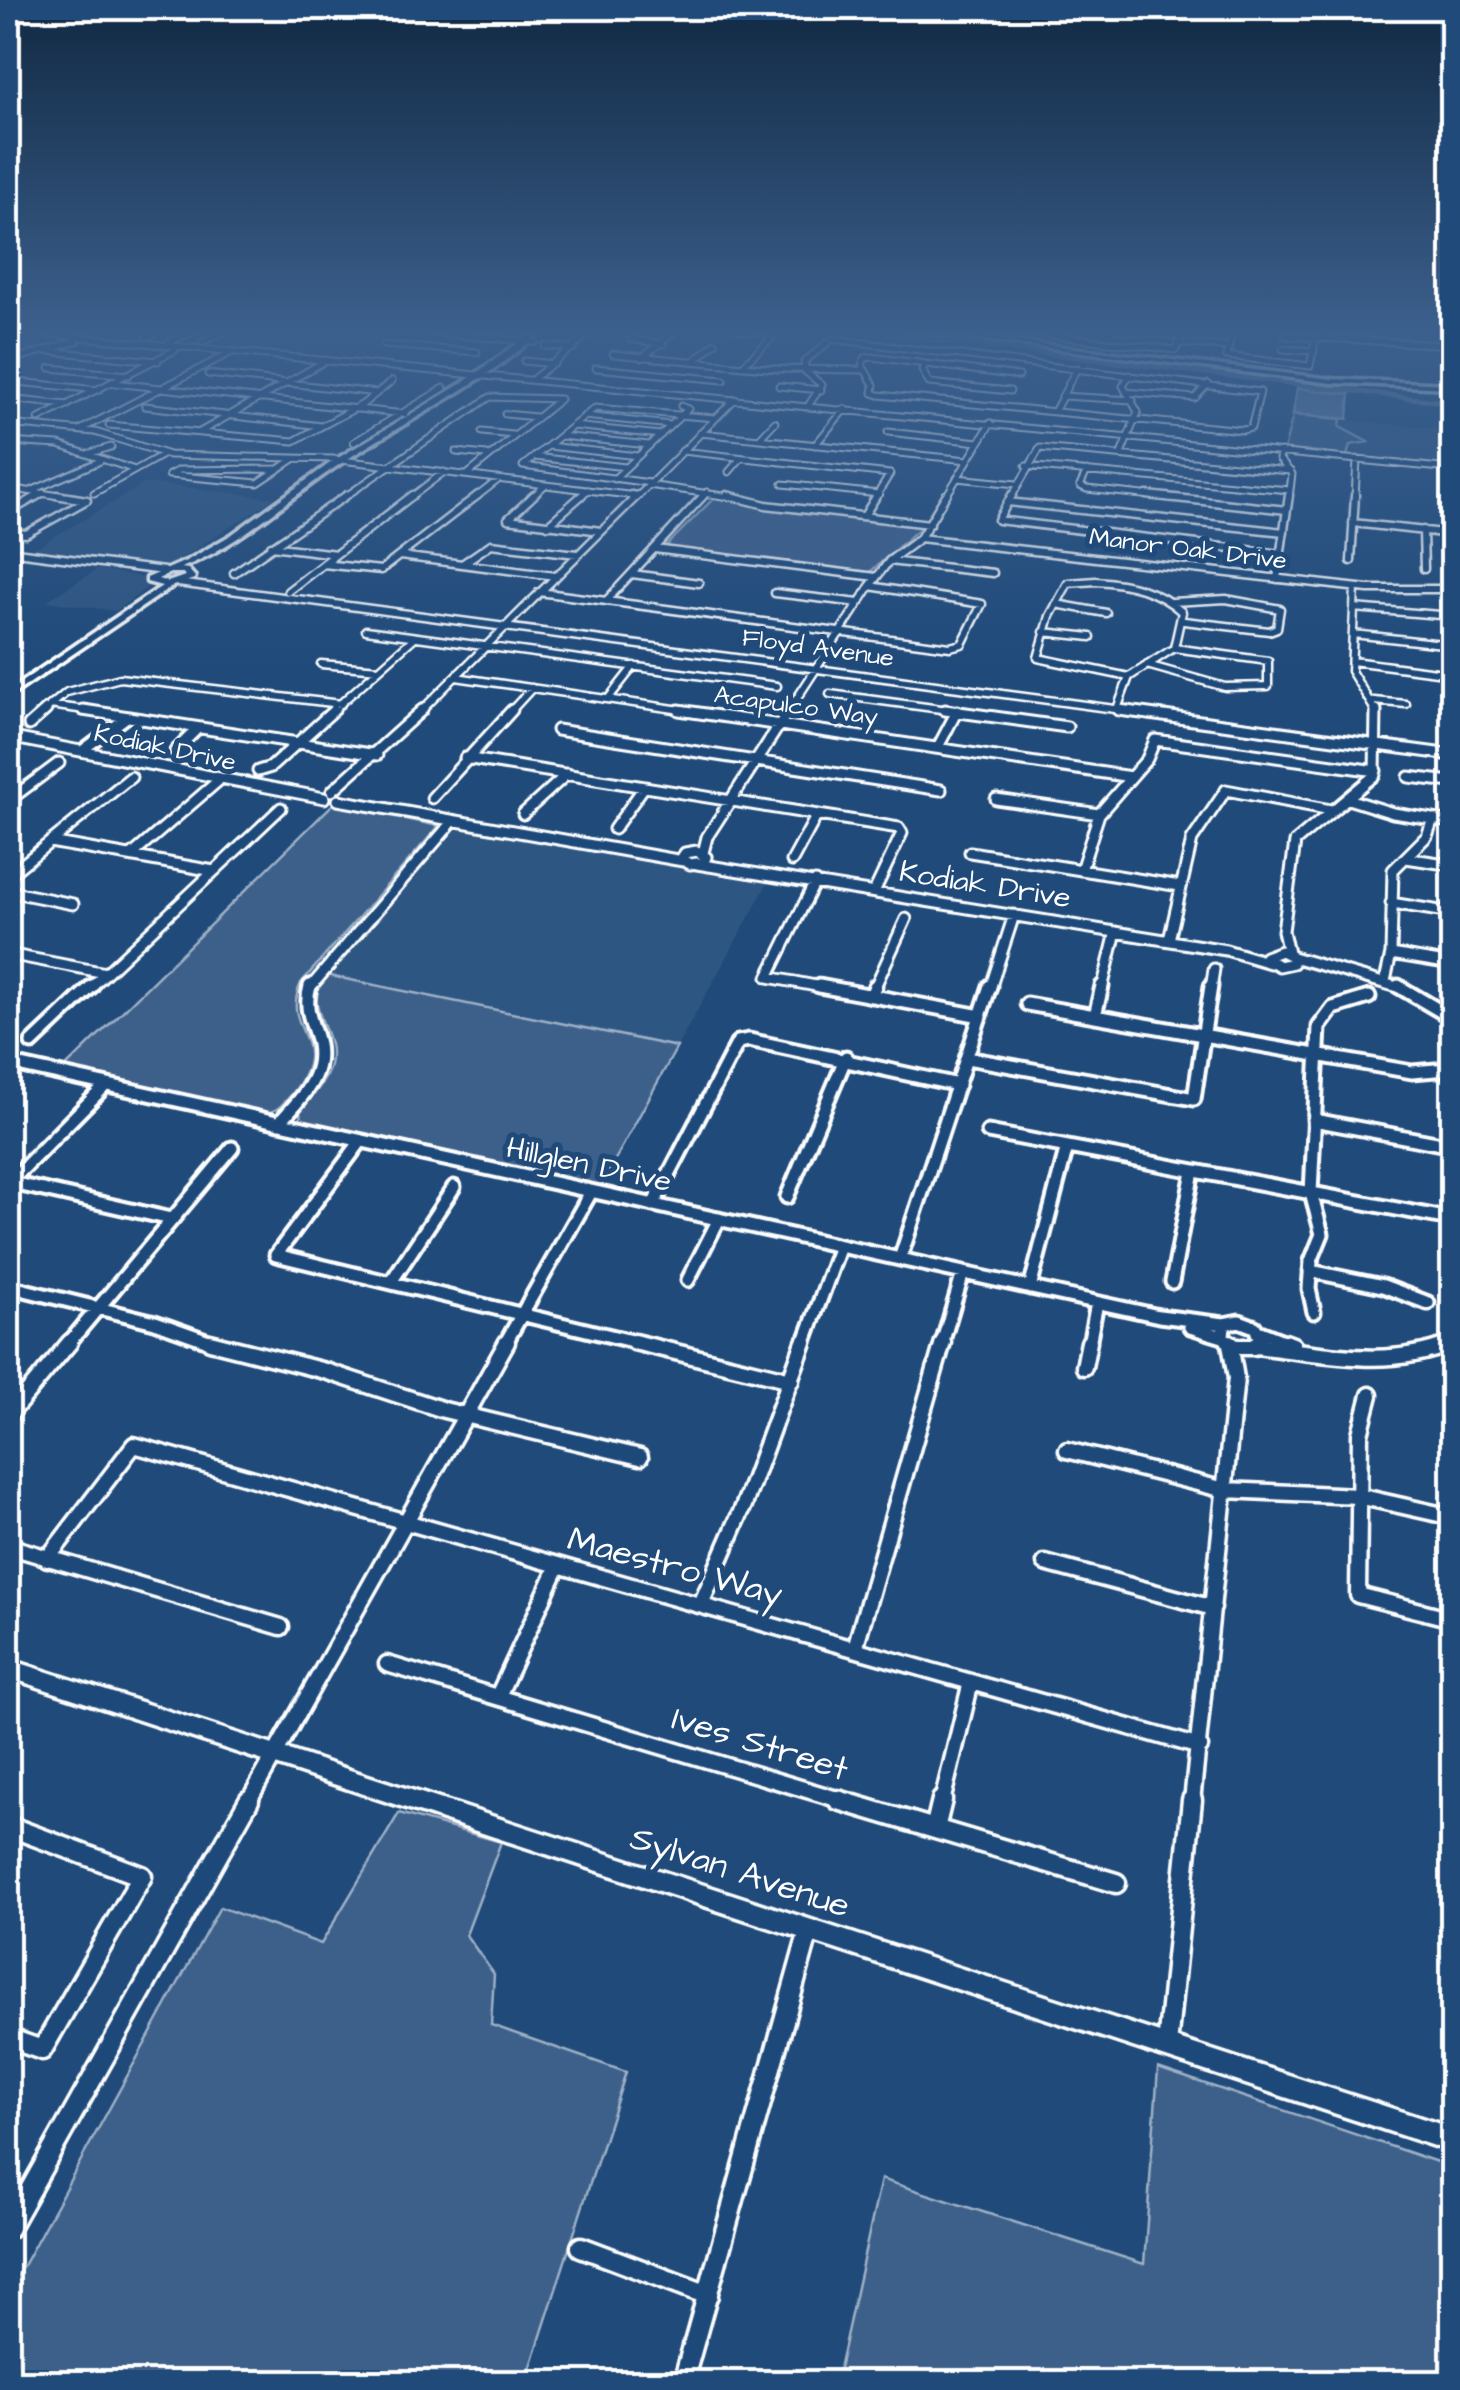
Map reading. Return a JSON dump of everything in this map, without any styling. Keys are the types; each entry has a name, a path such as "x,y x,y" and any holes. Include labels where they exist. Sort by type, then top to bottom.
{"main road":[{"path":"8,686 144,594 151,581 167,570 195,559 376,442"},
{"path":"8,695 190,574 344,461"},
{"path":"167,570 190,574"},
{"path":"151,581 174,584"},
{"name":"Sylvan Avenue","path":"8,1668 1452,2140"}],"street":[{"path":"8,442 47,443 135,470"},
{"path":"120,442 164,454 344,461"},
{"path":"212,481 228,457 248,442"},
{"path":"281,470 179,470 168,476 259,483 281,470 303,442"},
{"path":"234,574 425,442"},
{"path":"467,475 505,442"},
{"path":"553,442 523,467 708,492 766,505 930,524"},
{"path":"615,442 649,445"},
{"path":"614,478 653,442"},
{"path":"335,795 691,442"},
{"path":"783,442 968,460"},
{"path":"815,445 818,442"},
{"path":"686,855 707,837 876,576 920,538 930,524 979,442 975,442"},
{"path":"1122,454 1126,442"},
{"path":"1181,442 1452,469"},
{"path":"548,446 638,456"},
{"path":"87,454 111,447"},
{"path":"1281,554 1000,522 1026,466 1040,448 1290,471"},
{"path":"682,451 890,474 864,516"},
{"path":"456,452 487,455"},
{"path":"1277,579 1290,490 1290,471 1280,459 1281,452"},
{"path":"94,493 164,454"},
{"path":"228,457 291,455 636,496"},
{"path":"534,457 626,467"},
{"path":"728,472 741,458"},
{"path":"1351,562 1357,459"},
{"path":"31,491 101,460"},
{"path":"8,463 16,464"},
{"path":"1026,466 1290,490"},
{"path":"1087,470 1082,488 1287,510"},
{"path":"288,591 444,472"},
{"path":"957,478 1017,484"},
{"path":"323,564 378,571 498,480"},
{"path":"783,484 879,494"},
{"path":"544,486 508,518 601,531"},
{"path":"8,488 87,500 26,534 8,532"},
{"path":"548,525 588,490"},
{"path":"8,513 44,492"},
{"path":"606,602 708,492"},
{"path":"1008,502 1284,532"},
{"path":"1353,523 1452,534"},
{"path":"1423,530 1424,570"},
{"name":"Manor Oak Drive","path":"920,538 1355,588 1452,589"},
{"path":"462,564 488,544 577,554"},
{"path":"271,546 336,554"},
{"path":"655,549 876,576"},
{"path":"8,554 167,570"},
{"path":"8,554 151,581"},
{"path":"400,556 555,576"},
{"path":"889,561 993,574"},
{"path":"61,563 102,564"},
{"path":"1132,588 1144,578 1148,564"},
{"name":"Floyd Avenue","path":"190,574 509,623 1452,752"},
{"path":"632,574 699,583"},
{"path":"1072,582 1132,588 1172,602 1215,598 1277,606 1274,630 1184,621 1174,648 1129,676 1040,659 1044,632 1056,604 1072,582"},
{"name":"Floyd Avenue","path":"174,584 509,623"},
{"path":"538,592 957,646 980,601 870,586"},
{"path":"1270,955 1283,931 1295,842 1371,782 1376,771 1374,701 1353,677 1355,588"},
{"path":"775,593 859,604"},
{"path":"1172,602 1184,621"},
{"path":"1056,604 1106,613"},
{"path":"1354,608 1452,616"},
{"path":"366,630 777,686"},
{"path":"1044,632 1091,637"},
{"path":"1353,634 1452,645"},
{"path":"258,771 271,767 415,636"},
{"path":"1147,666 1190,679 1264,688 1271,664 1268,661 1174,648"},
{"path":"1352,661 1452,674"},
{"path":"321,664 379,669"},
{"path":"608,699 634,666"},
{"path":"1118,706 1129,676"},
{"name":"Acapulco Way","path":"456,677 1131,776"},
{"path":"29,725 50,705 84,686 120,678 341,704"},
{"path":"432,798 532,688"},
{"path":"830,694 1066,726"},
{"path":"1374,701 1406,704"},
{"path":"50,705 376,755"},
{"path":"938,747 957,711"},
{"path":"83,750 127,717"},
{"path":"175,752 198,728"},
{"path":"557,730 941,790"},
{"name":"Kodiak Drive","path":"8,738 83,750 218,781 299,794 335,795 376,808 646,854 705,855 736,869"},
{"path":"1081,870 1099,814 1147,759 1154,740 1376,771"},
{"path":"465,758 899,828 902,834 874,892"},
{"path":"8,801 58,762"},
{"path":"523,814 567,774"},
{"path":"1409,776 1452,782"},
{"path":"8,876 131,777"},
{"path":"131,856 218,781"},
{"path":"614,829 644,787"},
{"path":"1169,940 1201,814 1226,790 1331,810"},
{"path":"996,799 1099,814"},
{"path":"1348,799 1452,822"},
{"path":"32,1044 281,808"},
{"path":"792,861 817,815"},
{"path":"1385,981 1391,954 1394,870 1428,836 1433,819"},
{"path":"279,1123 319,1069 320,1046 305,1006 310,985 452,821"},
{"path":"697,864 705,855 707,837"},
{"path":"50,842 214,871"},
{"path":"970,852 1180,886"},
{"name":"Kodiak Drive","path":"686,855 697,864 1291,958"},
{"path":"1406,858 1452,865"},
{"path":"815,882 768,978 981,1016"},
{"path":"8,892 74,904"},
{"path":"1391,904 1452,913"},
{"path":"900,1260 1014,915"},
{"path":"870,996 906,919"},
{"path":"1283,931 1291,958 1385,981 1418,994 1452,1018"},
{"path":"1094,1016 1116,932"},
{"path":"1391,954 1452,964"},
{"path":"10,958 106,974"},
{"path":"967,1058 1194,1098 1214,969"},
{"path":"1314,1312 1310,1271 1322,1234 1311,1193 1318,1056 1325,1013 1340,1002 1369,997"},
{"path":"1027,1004 1412,1072 1448,1070"},
{"path":"653,1205 738,1042 749,1040 846,1058 958,1085"},
{"path":"787,1197 846,1058"},
{"name":"Hillglen Drive","path":"8,1063 1160,1316 1254,1347 1382,1360 1424,1354 1452,1344"},
{"path":"8,1182 106,1085"},
{"path":"1314,1120 1452,1148"},
{"path":"988,1132 1450,1219"},
{"path":"361,1141 276,1255 791,1380"},
{"path":"1030,1288 1067,1147"},
{"path":"10,1408 232,1148"},
{"path":"1172,1282 1193,1171"},
{"path":"8,1182 171,1219"},
{"path":"391,1282 454,1187"},
{"path":"8,2229 592,1192"},
{"path":"688,1280 719,1220"},
{"path":"701,1604 840,1246"},
{"path":"1310,1271 1383,1286 1428,1302"},
{"path":"855,1648 963,1273"},
{"path":"8,1286 640,1457"},
{"path":"1084,1367 1097,1303"},
{"name":"Hillglen Drive","path":"1226,1335 1239,1320 1307,1350"},
{"path":"1236,1378 1260,1340 1258,1331"},
{"path":"1167,2046 1236,1378 1226,1335"},
{"path":"1370,1394 1360,1434 1358,1594 1452,1619"},
{"name":"Maestro Way","path":"48,1559 134,1445 1200,1747"},
{"path":"1067,1450 1224,1490 1358,1496 1452,1518"},
{"path":"8,1546 281,1627"},
{"path":"1045,1562 1213,1608"},
{"path":"498,1696 558,1566"},
{"name":"Ives Street","path":"387,1664 1116,1883"},
{"path":"935,1829 970,1682"},
{"path":"8,1826 142,1876 42,2050 8,2038"},
{"path":"683,2382 810,1931"},
{"path":"581,2246 708,2295"}],"shaded area":[{"path":"1286,442 1452,442 1452,467 1284,450"},
{"path":"1286,442 1368,442 1350,445 1347,456 1284,450"},
{"path":"146,483 275,498 169,566 32,550"},
{"path":"716,496 760,507 921,527 869,573 665,547"},
{"path":"98,569 145,578 149,586 116,611 46,601"},
{"path":"333,804 439,826 301,983 297,1013 309,1048 309,1061 304,1076 282,1105 265,1113 64,1069"},
{"path":"463,828 769,881 677,1047 328,976 456,830"},
{"path":"326,975 677,1047 599,1189 301,1123 300,1111 322,1084 330,1065 329,1041 317,998"},
{"path":"399,1813 501,1842 466,1935 494,1974 491,2025 626,2072 526,2382 8,2382 8,2293 220,1907 321,1944"},
{"path":"1158,2068 1452,2167 1452,2382 836,2382 881,2179 1144,2264"}]}
